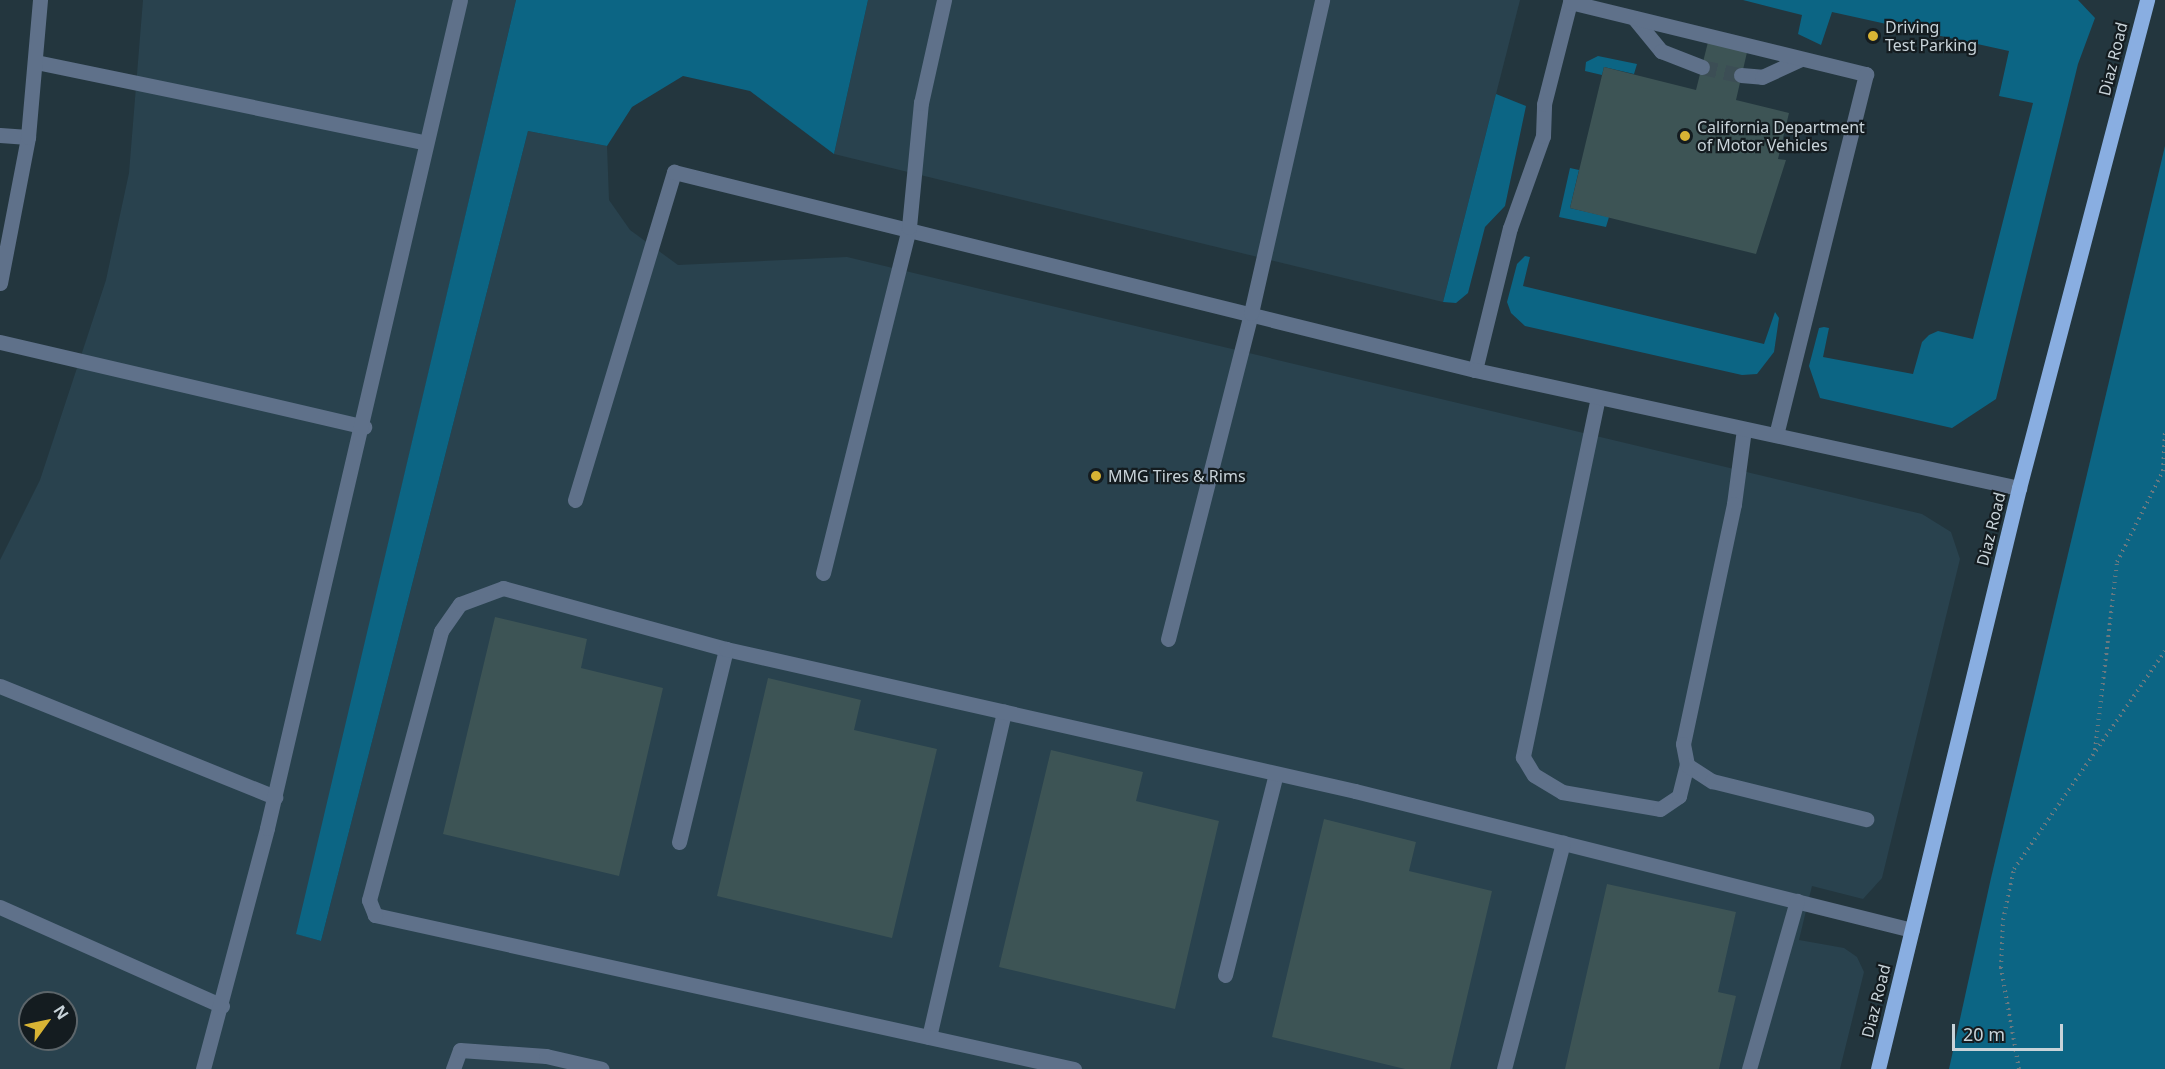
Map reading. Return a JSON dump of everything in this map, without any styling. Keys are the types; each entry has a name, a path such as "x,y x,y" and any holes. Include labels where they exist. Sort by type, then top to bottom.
{"main road":[{"name":"Diaz Road","path":"1878,1069 2019,488 2147,0"}],"street":[{"path":"0,283 28,138 40,0"},
{"path":"203,1069 222,1006 275,797 364,427 426,143 460,0"},
{"path":"823,573 909,227 921,103 944,0"},
{"path":"1168,639 1251,313 1322,0"},
{"path":"1475,370 1510,228 1543,136 1544,104 1570,2 1866,74 1776,435"},
{"path":"1635,18 1661,51 1702,67"},
{"path":"1742,75 1762,77 1801,59"},
{"path":"36,62 426,143"},
{"path":"0,135 28,138"},
{"path":"575,500 674,172 909,227 1475,370 2019,488"},
{"path":"0,342 364,427"},
{"path":"1598,397 1523,757 1534,775 1562,792 1660,809 1679,796 1687,765 1683,744 1734,504 1744,429"},
{"path":"1074,1069 375,915 369,900 441,631 460,604 503,588 726,649 1276,774 1912,930"},
{"path":"679,842 726,649"},
{"path":"0,686 275,797"},
{"path":"929,1037 1004,712"},
{"path":"1687,765 1713,781 1866,819"},
{"path":"1226,975 1276,774"},
{"path":"1504,1069 1563,843"},
{"path":"1749,1069 1797,901"},
{"path":"0,907 222,1006"},
{"path":"453,1069 460,1050 546,1056 602,1069"}],"path":[{"path":"2095,752 2117,562 2163,471 2165,431"},
{"path":"2019,1069 2001,968 2003,920 2014,869 2165,651"}],"shaded area":[{"path":"143,0 516,0 297,934 321,941 528,131 607,146 609,200 630,230 678,265 847,257 1922,514 1951,532 1960,559 1882,878 1863,899 1812,886 1799,940 1844,948 1857,957 1864,972 1840,1069 0,1069 0,560 40,480 106,280 129,173"},
{"path":"516,0 868,0 834,154 750,91 683,76 632,107 607,146 528,131 321,941 296,934"},
{"path":"868,0 1520,0 1443,302 834,154"},
{"path":"1743,0 2078,0 2095,18 2078,64 1996,399 1952,428 1820,398 1809,366 1819,328 1824,327 1829,328 1823,357 1913,374 1922,342 1929,335 1938,331 1973,339 2033,103 1999,96 2009,51 1832,12 1821,45 1798,34 1802,15"},
{"path":"1598,56 1637,64 1634,74 1604,67 1602,75 1585,71 1586,62"},
{"path":"1496,94 1526,106 1505,206 1485,227 1468,293 1456,303 1443,302"},
{"path":"2165,146 2165,1069 1949,1069 1991,878"},
{"path":"1570,168 1579,170 1570,208 1609,217 1606,227 1559,217"},
{"path":"1525,256 1530,257 1523,286 1764,344 1775,312 1779,318 1774,352 1757,374 1742,375 1525,326 1511,313 1507,302 1517,264"}],"building":[{"name":"California Department of Motor Vehicles","path":"1709,38 1748,48 1736,100 1789,113 1778,159 1786,160 1756,254 1570,208 1604,67 1696,90"},
{"path":"495,617 587,639 581,668 663,688 619,876 443,834"},
{"path":"768,678 861,700 854,730 937,749 892,938 717,896"},
{"path":"1051,750 1143,772 1136,801 1219,821 1175,1009 999,967"},
{"path":"1324,819 1416,842 1409,871 1492,891 1450,1069 1405,1069 1272,1037"},
{"path":"1607,884 1736,912 1718,992 1736,996 1719,1069 1565,1069"}],"tunnel":[{"path":"1702,67 1741,75"}],"place":[{"name":"Driving Test Parking","path":"1873,36"},
{"name":"California Department of Motor Vehicles","path":"1685,136"},
{"name":"MMG Tires & Rims","path":"1096,476"}]}
